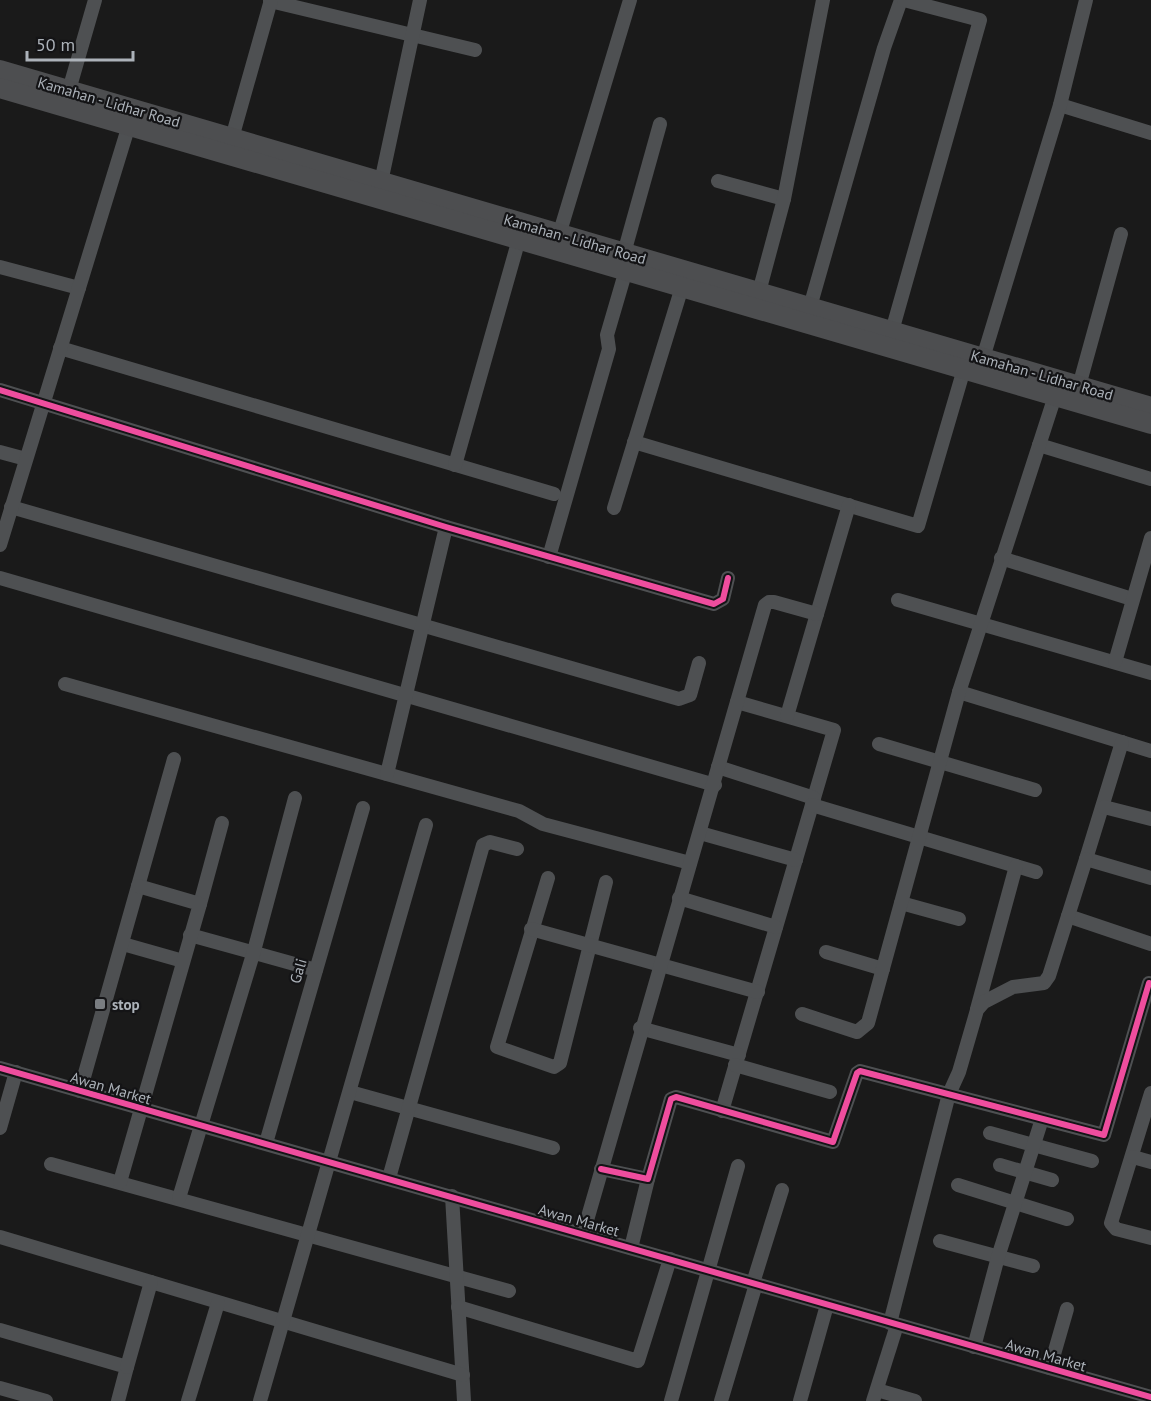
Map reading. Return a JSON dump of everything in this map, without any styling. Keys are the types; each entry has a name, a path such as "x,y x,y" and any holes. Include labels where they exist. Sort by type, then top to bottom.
{"main road":[{"name":"Kamahan - Lidhar Road","path":"0,70 559,235 682,287 1151,424"},
{"name":"Kamahan - Lidhar Road","path":"0,88 519,239 759,292 1151,407"}],"street":[{"path":"69,90 95,0"},
{"path":"381,182 420,0"},
{"path":"559,235 630,0"},
{"path":"759,292 784,199 823,0"},
{"path":"810,307 884,48 902,0 980,21 892,331"},
{"path":"983,358 1060,105 1086,0"},
{"path":"232,138 270,1 475,50"},
{"path":"1060,105 1151,133"},
{"path":"549,557 609,349 607,334 660,124"},
{"path":"0,545 129,125"},
{"path":"718,181 784,199"},
{"path":"1079,386 1121,234"},
{"path":"455,465 519,239"},
{"path":"0,267 79,288"},
{"path":"614,508 682,287"},
{"path":"60,348 554,494"},
{"path":"634,442 918,526 964,369"},
{"path":"0,390 446,527 714,604 723,599 728,578"},
{"path":"801,1014 858,1032 864,1029 921,837 959,692 1055,396"},
{"path":"1039,445 1151,479"},
{"path":"0,452 26,459"},
{"path":"787,716 849,506"},
{"path":"12,507 680,699 690,695 699,663"},
{"path":"387,774 446,527"},
{"path":"1115,662 1151,538"},
{"path":"1001,558 1132,599"},
{"path":"0,578 715,784"},
{"path":"898,600 1151,673"},
{"path":"583,1234 640,1028 769,602 817,614"},
{"path":"65,684 519,811 543,824 690,863"},
{"path":"959,692 1151,751"},
{"path":"737,702 849,733"},
{"path":"722,1111 834,730"},
{"path":"977,1010 984,1002 1013,987 1044,983 1049,976 1104,807 1122,742"},
{"path":"879,744 1035,790"},
{"path":"80,1092 174,759"},
{"path":"718,767 813,802 1035,872"},
{"path":"179,1198 254,951 295,798"},
{"path":"1104,807 1151,819"},
{"name":"Gali","path":"266,1143 363,808"},
{"path":"120,1182 222,823"},
{"path":"260,1401 426,825"},
{"path":"700,833 796,860"},
{"path":"390,1178 483,845 490,842 517,849"},
{"path":"1086,859 1151,878"},
{"path":"915,1401 875,1395 948,1094 959,1072 1016,867"},
{"path":"548,878 497,1047 554,1067 560,1063 606,882"},
{"path":"138,885 200,904"},
{"path":"679,898 776,927"},
{"path":"901,903 959,919"},
{"path":"1068,916 1151,944"},
{"path":"531,929 758,992"},
{"path":"190,935 316,970"},
{"path":"123,944 183,961"},
{"path":"826,951 883,969"},
{"path":"631,1248 671,1099 676,1097 833,1142 857,1073 860,1071 1101,1135 1106,1133 1149,983"},
{"path":"640,1028 830,1092"},
{"name":"Awan Market","path":"0,1068 1151,1397"},
{"path":"0,1128 16,1072"},
{"path":"350,1092 553,1148"},
{"path":"1151,1093 1112,1223 1116,1229 1151,1239"},
{"path":"974,1347 998,1257 1042,1119"},
{"path":"990,1133 1092,1161"},
{"path":"1132,1157 1151,1162"},
{"path":"51,1164 309,1233 509,1291"},
{"path":"1000,1165 1052,1180"},
{"path":"671,1401 738,1166"},
{"path":"601,1169 648,1179"},
{"path":"958,1185 1016,1201 1067,1219"},
{"path":"721,1401 782,1190"},
{"path":"452,1196 464,1401"},
{"path":"0,1237 463,1376"},
{"path":"940,1241 1033,1266"},
{"path":"458,1307 638,1361 670,1259"},
{"path":"118,1401 151,1282"},
{"path":"188,1401 218,1303"},
{"path":"800,1401 827,1305"},
{"path":"1050,1368 1067,1309"},
{"path":"0,1330 127,1367"},
{"path":"0,1388 46,1401"}],"cycle path":[{"path":"0,390 446,527 714,604 723,599 728,578"},
{"path":"601,1169 648,1179 671,1099 676,1097 833,1142 857,1073 860,1071 1104,1135 1149,983"},
{"path":"0,1068 1151,1397"}],"place":[{"name":"stop","path":"100,1004"}]}
